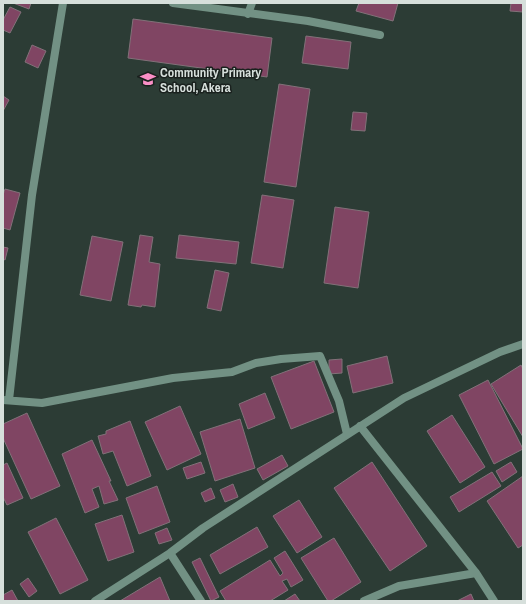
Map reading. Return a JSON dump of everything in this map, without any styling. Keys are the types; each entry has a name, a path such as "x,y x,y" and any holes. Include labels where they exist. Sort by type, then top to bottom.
{"street":[{"path":"63,3 32,196 6,400 42,403 173,378 232,372 256,363 320,356 339,401 347,434"},
{"path":"173,3 308,21 380,35"},
{"path":"248,14 252,3"},
{"path":"95,601 170,553 203,528 404,398 500,352 523,344"},
{"path":"360,426 476,573 494,601"},
{"path":"170,553 202,601"},
{"path":"364,601 399,586 476,573"}],"building":[{"path":"13,3 31,3 29,9"},
{"path":"359,3 398,3 393,21 356,11"},
{"path":"511,3 523,3 523,12 510,11"},
{"path":"10,7 21,12 10,33 3,30 3,20"},
{"path":"133,19 272,38 267,77 128,58"},
{"path":"306,36 351,42 348,69 302,63"},
{"path":"32,45 46,51 38,68 25,62"},
{"path":"279,84 310,89 296,187 264,182"},
{"path":"3,96 9,100 3,111"},
{"path":"353,112 367,113 365,131 351,130"},
{"path":"5,189 20,193 10,230 3,228 3,195"},
{"path":"262,195 294,200 283,268 251,263"},
{"path":"335,207 369,212 358,288 324,283"},
{"path":"140,235 153,237 149,262 160,264 155,307 128,305"},
{"path":"179,235 239,242 236,264 176,258"},
{"path":"92,236 123,242 111,301 80,295"},
{"path":"3,247 8,248 5,260 3,259"},
{"path":"215,270 229,273 221,311 207,308"},
{"path":"387,356 393,383 353,393 347,366"},
{"path":"342,359 342,373 329,374 329,360"},
{"path":"314,361 334,412 291,429 271,377"},
{"path":"521,365 523,369 523,437 491,384"},
{"path":"488,380 523,449 494,464 459,395"},
{"path":"265,393 275,418 248,429 239,404"},
{"path":"180,406 201,454 167,470 145,422"},
{"path":"27,413 60,486 31,499 3,438 3,424"},
{"path":"452,415 485,467 460,483 427,431"},
{"path":"240,419 255,468 215,481 200,432"},
{"path":"130,421 151,476 127,486 113,451 103,454 98,436 106,434 106,431"},
{"path":"92,440 118,500 104,504 99,486 92,489 99,507 85,513 62,454"},
{"path":"282,455 288,466 263,480 257,469"},
{"path":"201,462 205,473 187,479 183,468"},
{"path":"372,462 427,546 390,571 334,488"},
{"path":"511,462 517,472 502,482 496,471"},
{"path":"7,463 23,498 7,505 3,497 3,465"},
{"path":"492,472 501,486 459,512 450,497"},
{"path":"523,476 523,545 518,548 487,501"},
{"path":"233,484 238,497 225,502 220,490"},
{"path":"157,486 170,522 139,534 126,498"},
{"path":"211,488 215,498 205,502 201,493"},
{"path":"299,500 322,537 297,553 273,516"},
{"path":"122,515 134,552 108,561 95,524"},
{"path":"56,518 88,580 60,594 28,532"},
{"path":"257,527 268,547 220,574 210,555"},
{"path":"167,528 172,540 159,544 155,533"},
{"path":"334,538 361,582 331,601 328,601 301,558"},
{"path":"285,551 303,580 291,587 287,579 282,581 288,590 270,601 226,601 220,591 270,560 280,576 283,573 274,558"},
{"path":"200,558 219,597 211,601 192,562"},
{"path":"160,577 170,601 120,601"},
{"path":"28,578 37,591 29,597 20,584"},
{"path":"12,590 18,601 3,601 3,595"},
{"path":"295,594 300,601 284,601"},
{"path":"471,594 474,601 457,601"}],"place":[{"name":"Community Primary School, Akera","path":"148,79"}]}
